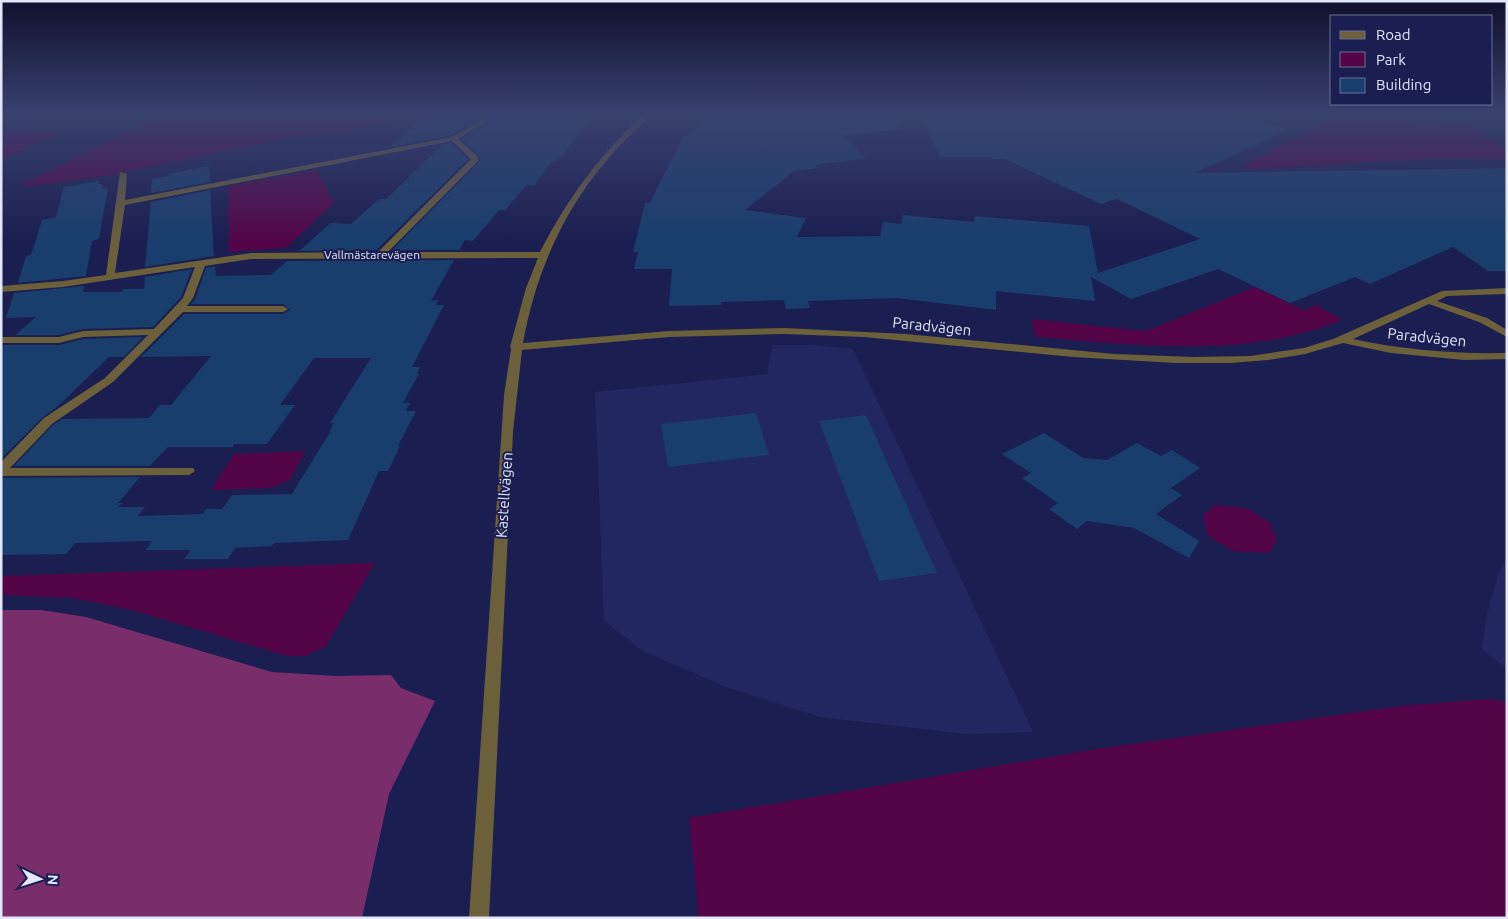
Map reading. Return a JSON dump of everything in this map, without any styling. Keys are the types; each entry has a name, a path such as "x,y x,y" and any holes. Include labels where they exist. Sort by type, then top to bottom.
{"street":[{"path":"121,203 366,156"},
{"path":"382,254 476,158 474,156"},
{"name":"Kastellvägen","path":"479,918 508,433 515,347 543,255 578,192 606,156"},
{"path":"110,276 121,203 123,174"},
{"name":"Vallmästarevägen","path":"1,289 31,288 260,256 382,254 543,255"},
{"path":"1,471 48,421 109,380 180,309 188,298 201,264"},
{"name":"Paradvägen","path":"515,347 683,333 823,332 1122,358 1207,361 1269,357 1304,351 1344,340 1445,293 1507,291"},
{"name":"Paradvägen","path":"1430,300 1483,320 1507,334"},
{"path":"180,309 283,309"},
{"path":"1,340 59,340 83,334 157,332"},
{"name":"Paradvägen","path":"1344,340 1391,350 1464,357 1507,356"},
{"path":"1,471 189,471"}],"shaded area":[{"path":"773,345 813,345 853,349 1033,732 966,734 820,717 726,687 643,651 604,621 595,392 768,374"},
{"path":"1507,556 1507,669 1482,649 1486,618 1498,575"},
{"path":"1,610 41,610 86,617 272,672 336,676 391,675 401,688 435,701 389,794 362,918 1,918"}],"green space":[{"path":"1,156 10,156 1,160"},
{"path":"79,156 202,156 106,176 18,187"},
{"path":"1262,156 1507,156 1507,159 1438,158 1252,169 1243,166"},
{"path":"317,170 334,203 286,248 229,252 229,186"},
{"path":"1255,287 1304,310 1317,305 1342,320 1304,333 1267,341 1229,345 1152,346 1036,337 1031,319 1146,331"},
{"path":"305,451 290,480 271,488 211,490 234,454"},
{"path":"1216,505 1246,508 1269,522 1277,540 1269,553 1233,551 1208,536 1203,515"},
{"path":"375,563 326,646 306,656 287,656 132,610 73,598 1,595 1,576"},
{"path":"1487,699 1507,702 1507,918 699,918 689,818 1097,749 1401,706"}],"building":[{"path":"431,156 465,156 468,159 377,250 299,251 331,223 351,224 379,199 386,199"},
{"path":"479,156 561,156 556,161 552,161 535,185 527,185 505,210 499,210 473,241 465,240 459,250 392,250 480,161"},
{"path":"673,156 865,156 867,158 816,165 818,168 794,171 745,210 806,218 797,237 880,236 883,222 901,224 903,215 974,222 975,216 1089,226 1098,273 1200,239 1117,199 1101,204 1005,159 939,156 1233,156 1194,173 1507,168 1507,271 1488,271 1453,247 1370,284 1355,277 1290,303 1218,269 1131,299 1091,277 1095,301 996,291 996,310 897,298 808,301 810,308 786,309 784,300 721,302 721,305 669,306 672,269 634,269 638,252 633,252 645,203 650,203"},
{"path":"209,166 210,182 151,193 152,179"},
{"path":"99,181 98,184 103,184 102,189 108,188 99,239 92,241 86,276 18,283 26,256 31,255 42,220 56,217 64,187"},
{"path":"210,190 214,256 145,267 151,202"},
{"path":"454,260 431,301 438,300 436,305 444,305 412,367 420,367 417,374 419,374 403,403 410,403 406,411 416,411 398,446 400,446 388,471 379,471 348,540 274,543 272,546 235,548 228,559 184,559 191,550 146,550 152,541 75,543 66,554 1,555 1,478 140,477 118,503 122,503 118,507 145,507 138,516 203,514 206,509 222,509 232,495 292,494 330,432 334,423 330,423 371,358 314,358 280,405 295,405 267,444 234,444 233,447 168,447 150,466 14,466 53,425 62,419 149,418 160,405 171,405 211,356 141,357 184,314 283,314 290,310 283,304 191,304 195,299 206,268 215,266 216,276 271,275 287,261"},
{"path":"192,269 181,297 153,327 83,329 59,335 15,335 36,317 6,318 14,293 84,286 83,292 121,292 124,289 144,289 145,277"},
{"path":"143,337 124,357 109,357 56,408 43,417 1,459 1,347 4,345 59,345 83,339"},
{"path":"756,413 769,455 668,467 661,424"},
{"path":"866,415 937,573 879,581 819,421"},
{"path":"1044,433 1083,458 1107,460 1137,443 1161,456 1172,450 1200,468 1171,488 1182,495 1156,514 1199,541 1189,558 1134,528 1087,521 1077,529 1049,509 1058,503 1022,478 1031,473 1002,454"}]}
